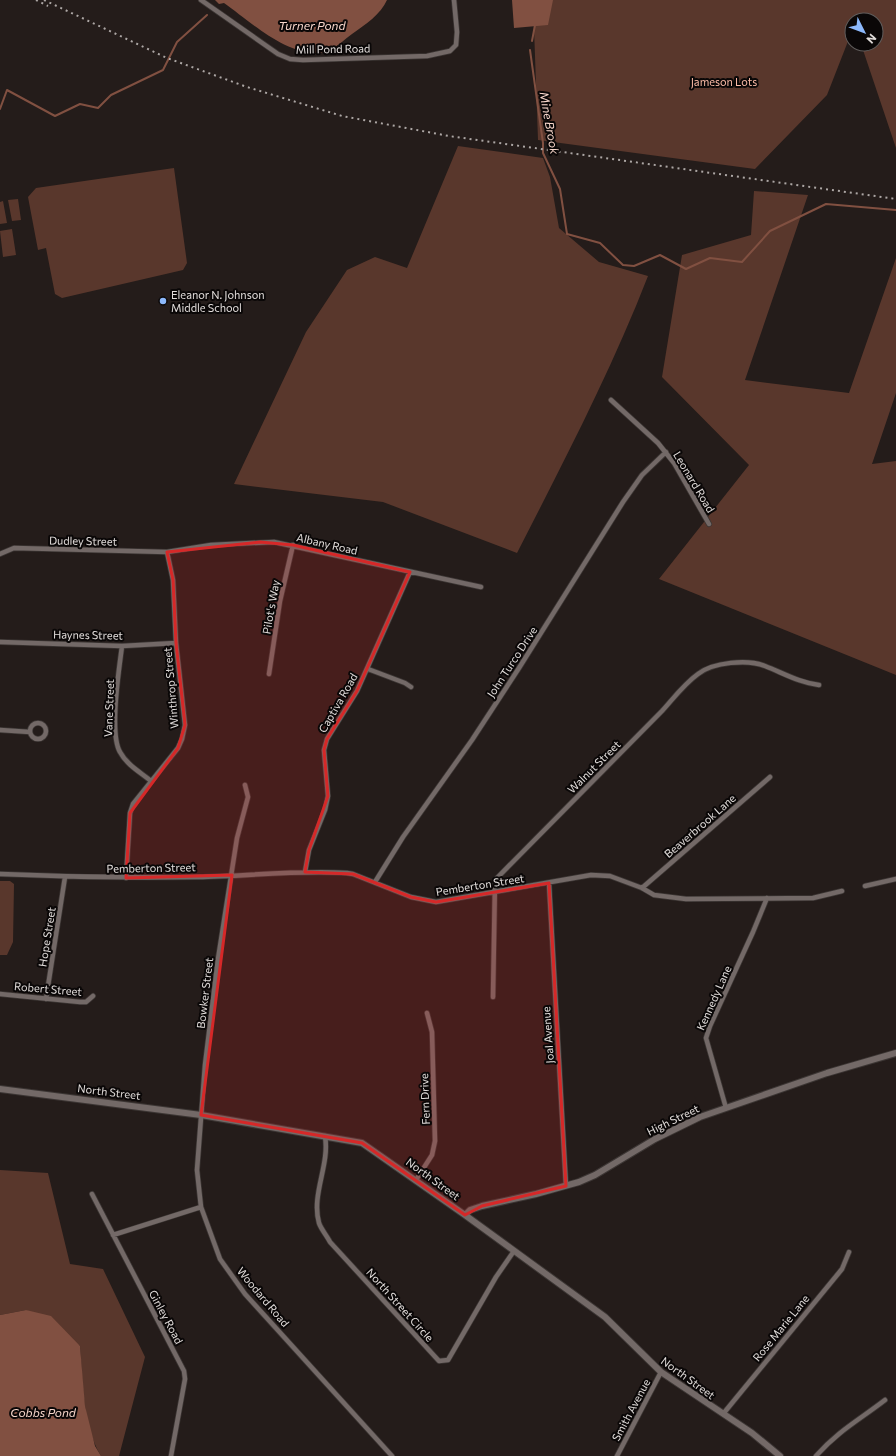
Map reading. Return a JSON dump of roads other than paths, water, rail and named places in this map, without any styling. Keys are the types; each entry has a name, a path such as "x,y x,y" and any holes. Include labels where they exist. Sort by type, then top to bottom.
{"street":[{"name":"Mill Pond Road","path":"201,0 278,54 290,59 303,60 426,56 450,51 456,45 454,0"},
{"name":"Leonard Road","path":"611,400 666,452 674,463 709,524"},
{"name":"John Turco Drive","path":"375,882 403,837 470,743 519,668 623,502 642,475 666,452"},
{"name":"Albany Road","path":"167,552 187,548 237,543 274,542 481,587"},
{"name":"Pilot's Way","path":"269,674 280,602 293,545"},
{"name":"Dudley Street","path":"0,554 14,548 167,552"},
{"name":"Winthrop Street","path":"126,878 130,813 134,804 178,748 182,739 185,725 176,643 173,580 167,552"},
{"name":"Captiva Road","path":"305,872 309,850 325,810 328,796 324,750 327,739 338,718 357,691 368,669 410,572"},
{"name":"Haynes Street","path":"0,642 122,646 176,643"},
{"name":"Vane Street","path":"122,646 116,713 116,744 127,762 151,781"},
{"name":"Walnut Street","path":"493,997 495,978 494,885 497,878 662,711 681,689 701,672 740,661 754,662 800,681 820,685"},
{"path":"368,669 411,687"},
{"path":"0,730 30,732"},
{"name":"Beaverbrook Lane","path":"642,888 770,777"},
{"name":"Bowker Street","path":"200,1115 218,964 237,838 248,797 245,785"},
{"name":"Pemberton Street","path":"0,874 126,878 305,872 353,874 411,897 436,902 549,883 581,876 610,876 642,888 654,895 686,899 812,898 842,891"},
{"name":"Hope Street","path":"46,999 65,877"},
{"path":"865,886 896,879"},
{"name":"Joal Avenue","path":"549,883 566,1186"},
{"name":"Kennedy Lane","path":"726,1108 706,1038 710,1026 754,932 767,898"},
{"name":"Robert Street","path":"0,994 80,1002 86,1002 94,996"},
{"name":"Fern Drive","path":"416,1180 432,1155 435,1141 432,1032 427,1013"},
{"name":"High Street","path":"465,1215 470,1210 482,1206 566,1186 595,1175 655,1139 700,1117 827,1073 896,1053"},
{"name":"North Street","path":"0,1089 200,1115 362,1143 465,1215 605,1317 661,1372 752,1433 780,1456"},
{"name":"Woodard Road","path":"200,1115 197,1170 201,1207 220,1259 245,1294 392,1456"},
{"name":"North Street Circle","path":"325,1136 327,1146 317,1205 319,1224 330,1242 440,1361 448,1360 496,1277 514,1251"},
{"name":"Ginley Road","path":"92,1194 184,1370 185,1379 171,1456"},
{"path":"113,1235 201,1207"},
{"name":"Rose Marie Lane","path":"723,1414 842,1268 849,1252"},
{"name":"Smith Avenue","path":"617,1456 661,1372"},
{"path":"816,1456 829,1441 852,1422 885,1400"}],"water":[{"name":"Turner Pond","path":"215,0 387,0 381,10 372,19 339,44 330,50 317,53 302,51 274,39 224,3 219,4"},
{"path":"512,0 553,0 548,25 514,28"},
{"name":"Cobbs Pond","path":"26,1310 51,1316 80,1346 85,1406 95,1446 101,1456 0,1456 0,1315"}],"waterway":[{"name":"Mine Brook","path":"0,109 7,90 55,116 80,104 98,108 111,95 163,70 177,42 207,15"},
{"name":"Mine Brook","path":"532,41 535,25"},
{"name":"Mine Brook","path":"530,50 543,143 543,153 560,189 567,234 600,243 623,265 634,266 660,255 686,269 710,258 742,262 770,231 826,204 896,210"}],"railway":[{"path":"36,0 48,6"},
{"path":"44,0 167,58 247,87 342,116 449,136 896,199"}],"place":[{"name":"Eleanor N. Johnson Middle School","path":"163,301"}],"park label":[{"name":"Jameson Lots","path":"724,82"}]}
